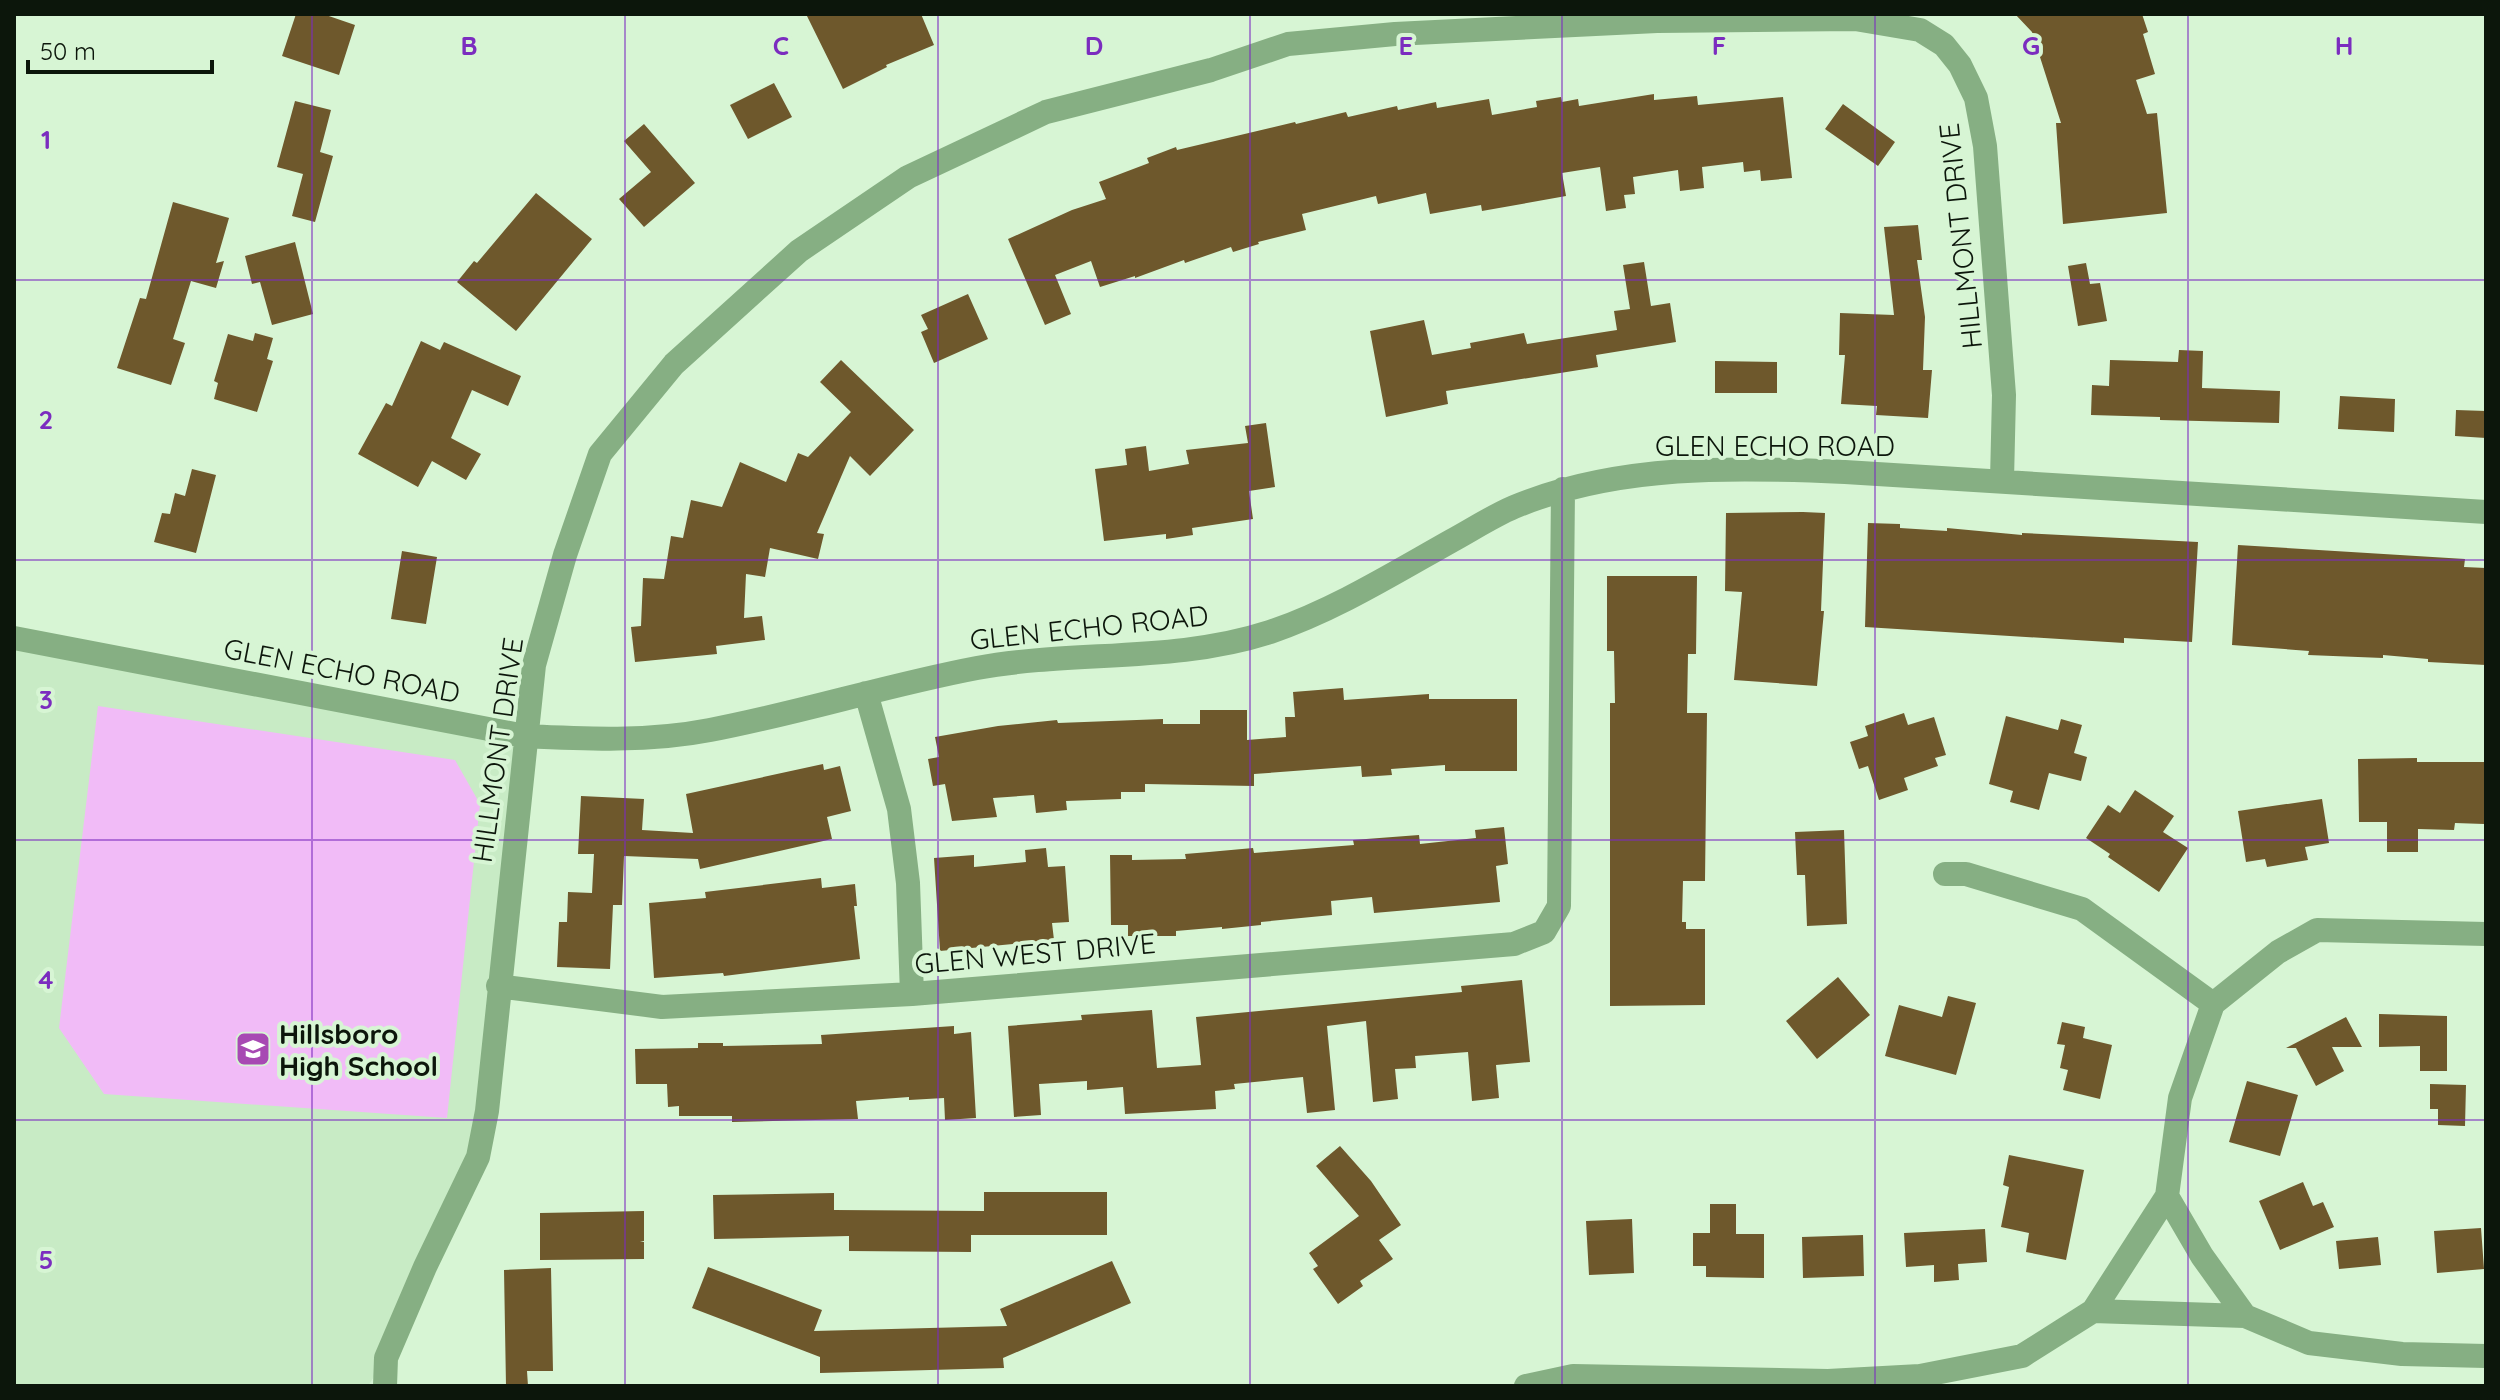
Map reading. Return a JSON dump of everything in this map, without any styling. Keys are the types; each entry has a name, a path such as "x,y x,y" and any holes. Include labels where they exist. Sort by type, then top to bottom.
{"street":[{"name":"HILLMONT DRIVE","path":"385,1386 386,1358 425,1267 478,1157 487,1111 534,665 565,555 600,454 674,364 799,251 908,177 1046,112 1211,70 1288,44 1395,34 1657,21 1855,19 1920,30 1944,45 1960,65 1976,98 1985,146 2004,395 2002,480"},
{"name":"GLEN ECHO ROAD","path":"14,638 525,736 607,740 707,731 980,667 1194,650 1265,633 1340,603 1511,508 1583,483 1657,473 1789,469 2486,512"},
{"name":"GLEN WEST DRIVE","path":"498,986 662,1007 912,994 1514,944 1544,932 1559,906 1563,489"},
{"path":"866,693 899,809 908,883 912,994"},
{"path":"1945,874 1966,874 2082,909 2213,1004"},
{"path":"1526,1386 1573,1376 1828,1381 1920,1376 2022,1356 2093,1311 2167,1196 2180,1098 2213,1004 2278,952 2317,930 2486,934"},
{"path":"2167,1196 2202,1256 2245,1316"},
{"path":"2093,1311 2245,1316 2309,1343 2402,1354 2486,1356"}],"shaded area":[{"name":"Hillsboro High School","path":"14,638 525,736 487,1111 386,1358 368,1386 14,1386"},
{"path":"98,706 455,760 480,804 447,1118 104,1094 59,1028"}],"building":[{"path":"296,14 323,14 355,25 339,75 282,56"},
{"path":"806,14 921,14 934,45 886,65 843,89"},
{"path":"2015,14 2142,14 2148,32 2143,34 2155,74 2136,80 2147,114 2157,113 2167,213 2063,224 2056,123 2061,123 2032,32"},
{"path":"774,83 792,117 748,139 730,105"},
{"path":"1654,94 1654,100 1697,96 1698,105 1783,97 1792,178 1761,181 1760,170 1744,172 1743,162 1702,167 1704,188 1680,191 1678,170 1633,177 1635,194 1624,195 1626,208 1606,211 1600,167 1562,173 1566,196 1482,211 1481,205 1430,214 1426,193 1378,204 1376,196 1302,214 1306,230 1233,252 1231,247 1185,263 1184,260 1100,287 1091,261 1055,275 1071,314 1045,325 1008,239 1072,210 1106,199 1099,182 1149,163 1147,158 1176,147 1177,150 1346,112 1348,117 1397,106 1398,110 1436,102 1437,108 1489,99 1492,115 1537,107 1536,101 1561,97 1562,102 1578,99 1579,106"},
{"path":"295,101 331,110 320,152 333,156 315,222 292,216 303,174 277,167"},
{"path":"1843,104 1895,142 1878,166 1825,129"},
{"path":"644,124 695,183 644,227 619,199 651,172 624,141"},
{"path":"536,193 592,239 516,331 457,282"},
{"path":"173,202 229,218 216,263 224,261 216,288 191,281 173,339 185,343 171,385 117,368 140,298 146,299"},
{"path":"1918,225 1922,260 1917,260 1925,317 1923,370 1932,370 1928,418 1876,415 1877,406 1841,404 1845,355 1839,355 1840,313 1894,315 1884,227"},
{"path":"295,242 313,314 272,325 260,282 252,284 245,256"},
{"path":"1644,262 1651,306 1670,303 1676,342 1596,355 1598,367 1446,391 1448,404 1386,417 1370,331 1424,320 1432,355 1471,348 1470,343 1524,333 1527,344 1617,330 1614,311 1630,309 1623,265"},
{"path":"2086,263 2090,284 2100,283 2107,321 2078,326 2068,266"},
{"path":"968,294 988,339 934,363 921,332 928,329 921,315"},
{"path":"255,333 273,338 267,359 273,361 257,412 214,399 218,383 214,381 228,334 253,341"},
{"path":"421,341 440,350 444,342 521,376 508,406 472,390 451,438 481,454 466,480 432,461 418,487 358,454 386,403 392,406"},
{"path":"2179,350 2203,351 2202,388 2280,391 2279,423 2091,415 2092,385 2109,386 2110,360 2178,362"},
{"path":"841,360 914,430 870,476 850,456 817,533 824,534 818,559 770,548 765,577 746,574 744,618 762,616 765,640 716,646 717,654 635,662 631,627 641,626 643,578 664,579 671,536 683,538 691,500 722,507 740,462 786,482 798,453 808,457 851,412 820,382"},
{"path":"1715,361 1777,362 1777,393 1715,393"},
{"path":"2340,396 2395,399 2394,432 2338,429"},
{"path":"2456,410 2486,411 2486,438 2455,436"},
{"path":"1266,423 1275,487 1249,491 1253,519 1192,528 1193,535 1166,539 1166,534 1104,541 1095,469 1127,465 1125,449 1146,446 1149,471 1189,464 1186,450 1248,443 1245,426"},
{"path":"192,469 216,475 196,553 154,542 162,513 170,514 175,493 185,496"},
{"path":"1726,513 1825,513 1821,611 1824,611 1817,686 1734,680 1742,592 1725,591"},
{"path":"1868,523 1947,531 1947,528 2022,535 2198,542 2192,642 2124,638 2124,643 1865,627"},
{"path":"2238,545 2465,559 2464,567 2486,568 2486,665 2428,662 2428,659 2383,655 2383,658 2308,655 2309,651 2232,645"},
{"path":"402,551 437,557 426,624 391,619"},
{"path":"1607,576 1697,576 1696,654 1688,654 1687,713 1707,713 1705,881 1683,881 1682,922 1686,922 1686,929 1705,929 1705,1005 1610,1006 1610,703 1615,703 1614,651 1607,651"},
{"path":"1343,688 1344,700 1429,694 1429,699 1517,699 1517,771 1445,771 1445,765 1391,769 1392,775 1362,777 1361,766 1254,774 1254,786 1145,784 1145,792 1121,792 1121,799 1066,801 1067,810 1036,813 1034,795 993,798 997,817 952,821 945,784 933,786 928,759 939,757 935,737 1057,720 1058,723 1163,719 1163,724 1200,724 1200,710 1247,710 1247,740 1286,737 1285,717 1295,717 1293,692"},
{"path":"1904,713 1908,725 1934,717 1946,755 1935,758 1938,766 1904,778 1908,790 1879,800 1868,766 1859,769 1850,742 1868,736 1865,726"},
{"path":"2006,716 2058,730 2061,719 2082,725 2074,753 2087,757 2081,781 2049,773 2039,810 2010,802 2013,791 1989,784"},
{"path":"2417,758 2417,762 2484,762 2484,824 2455,823 2454,830 2418,829 2418,852 2387,852 2387,822 2359,822 2358,759"},
{"path":"823,764 824,770 840,766 851,811 827,817 832,839 700,869 698,859 624,856 622,905 613,905 610,969 557,967 559,922 567,922 568,892 592,893 594,854 578,854 581,796 644,799 642,830 693,833 686,794"},
{"path":"2135,790 2174,816 2163,832 2188,848 2159,892 2086,838 2108,805 2120,813"},
{"path":"2322,799 2329,843 2305,847 2308,860 2267,867 2265,859 2246,862 2238,811"},
{"path":"1504,827 1508,864 1496,866 1500,902 1374,913 1372,897 1331,901 1332,915 1222,929 1176,931 1176,936 1128,936 1128,925 1111,925 1110,855 1132,855 1132,860 1186,859 1185,854 1253,848 1254,853 1354,845 1353,840 1419,835 1420,844 1476,838 1475,830"},
{"path":"1844,830 1847,924 1807,926 1805,875 1797,875 1795,832"},
{"path":"1046,848 1048,867 1065,866 1069,922 1052,923 1054,940 940,951 934,858 974,855 974,867 1026,862 1025,850"},
{"path":"821,878 822,888 855,884 857,906 854,906 860,959 724,976 723,973 654,978 649,903 706,898 705,892"},
{"path":"1838,977 1870,1015 1817,1059 1786,1021"},
{"path":"1522,980 1530,1062 1496,1065 1499,1098 1472,1101 1468,1052 1415,1056 1416,1068 1395,1069 1398,1099 1373,1102 1366,1021 1327,1026 1335,1110 1307,1113 1303,1077 1234,1084 1235,1089 1215,1091 1216,1109 1125,1114 1123,1087 1087,1090 1087,1081 1039,1084 1041,1115 1014,1117 1008,1026 1082,1020 1081,1015 1152,1010 1157,1068 1201,1065 1196,1017 1462,992 1461,986"},
{"path":"1948,996 1976,1003 1956,1075 1885,1056 1899,1005 1942,1017"},
{"path":"2379,1014 2447,1016 2447,1071 2420,1071 2420,1046 2379,1047"},
{"path":"2346,1017 2362,1047 2332,1047 2344,1071 2316,1086 2296,1048 2286,1048"},
{"path":"2062,1022 2085,1027 2083,1038 2112,1045 2100,1099 2063,1090 2068,1070 2060,1068 2065,1045 2057,1044"},
{"path":"954,1026 954,1034 971,1032 976,1118 945,1120 944,1098 909,1100 909,1097 856,1101 858,1119 732,1122 732,1116 679,1116 679,1106 668,1107 667,1084 636,1084 635,1049 698,1048 698,1043 723,1043 723,1046 822,1044 821,1035"},
{"path":"2247,1081 2298,1095 2280,1156 2229,1142"},
{"path":"2430,1084 2466,1085 2465,1126 2438,1125 2438,1109 2430,1109"},
{"path":"1340,1146 1371,1181 1401,1225 1379,1240 1393,1259 1360,1281 1363,1286 1338,1304 1313,1269 1318,1266 1309,1253 1359,1216 1316,1166"},
{"path":"2009,1155 2084,1170 2066,1260 2026,1252 2029,1233 2001,1227 2009,1187 2003,1185"},
{"path":"2303,1182 2313,1206 2323,1202 2334,1227 2280,1250 2259,1201"},
{"path":"984,1192 1107,1192 1107,1235 971,1235 971,1252 849,1251 849,1236 714,1239 713,1195 834,1193 834,1210 984,1211"},
{"path":"1710,1204 1736,1204 1736,1234 1764,1234 1764,1278 1706,1277 1706,1266 1693,1266 1693,1233 1710,1233"},
{"path":"644,1211 644,1241 640,1241 644,1242 644,1259 540,1260 540,1213"},
{"path":"1632,1219 1634,1273 1589,1275 1586,1221"},
{"path":"2481,1228 2484,1269 2437,1273 2434,1231"},
{"path":"1985,1229 1987,1262 1958,1264 1959,1280 1934,1282 1934,1265 1906,1267 1904,1233"},
{"path":"1863,1235 1864,1276 1803,1278 1802,1237"},
{"path":"2378,1237 2381,1265 2339,1269 2336,1241"},
{"path":"1112,1261 1131,1303 1003,1358 1004,1368 820,1373 820,1357 692,1308 708,1267 822,1310 814,1331 1007,1326 1000,1309"},
{"path":"551,1268 553,1371 527,1371 528,1386 506,1386 504,1270"}],"place":[{"name":"Hillsboro High School","path":"253,1049"}]}
